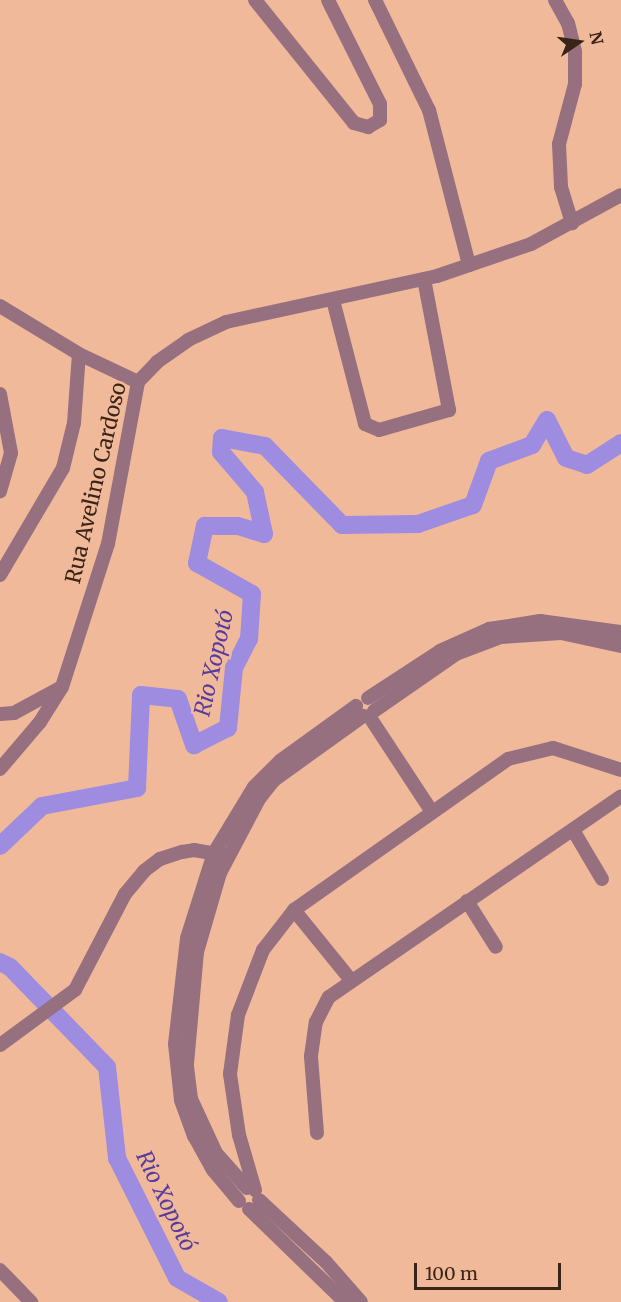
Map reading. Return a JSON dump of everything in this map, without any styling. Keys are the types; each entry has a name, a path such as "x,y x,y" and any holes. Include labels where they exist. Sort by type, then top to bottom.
{"street":[{"path":"255,0 354,123 365,128 380,120 376,95 328,0"},
{"path":"375,0 429,110 469,265"},
{"path":"555,0 568,22 575,52 575,84 559,144 561,187 572,223"},
{"name":"Rua Avelino Cardoso","path":"0,768 40,722 62,687 108,544 138,382 178,346 226,322 286,307 333,300 424,279 469,265 531,244 621,195"},
{"path":"333,300 367,427 379,430 444,414 449,406 424,279"},
{"path":"0,306 79,354 138,382"},
{"path":"0,575 63,468 74,423 79,354"},
{"path":"0,394 11,453 0,490"},
{"path":"215,864 228,858 259,799 274,780 440,651 489,629 540,621 621,632"},
{"path":"361,1302 326,1262 213,1170 194,1136 175,1068 178,1001 187,938 215,864 254,787 280,761 456,654 501,637 561,633 621,646"},
{"path":"0,714 14,713 62,687"},
{"path":"366,710 432,812"},
{"path":"345,1302 250,1198 230,1074 238,1015 263,950 294,910 508,759 529,752 553,748 621,770"},
{"path":"318,1133 311,1056 316,1022 329,997 350,979 621,796"},
{"path":"573,830 602,879"},
{"path":"0,1045 68,997 88,970 125,894 160,859 194,850 215,864"},
{"path":"467,901 496,947"},
{"path":"294,910 350,979"},
{"path":"0,1270 31,1302"}],"waterway":[{"name":"Rio Xopotó","path":"0,846 42,806 137,788 141,695 178,699 194,745 228,728 234,668 249,639 252,594 197,563 205,526 238,526 264,534 255,492 221,452 222,438 265,446 342,525 418,524 473,505 489,461 532,445 547,420 566,458 587,465 621,443"},
{"name":"Rio Xopotó","path":"0,962 10,967 107,1067 117,1158 177,1278 219,1302"}]}
